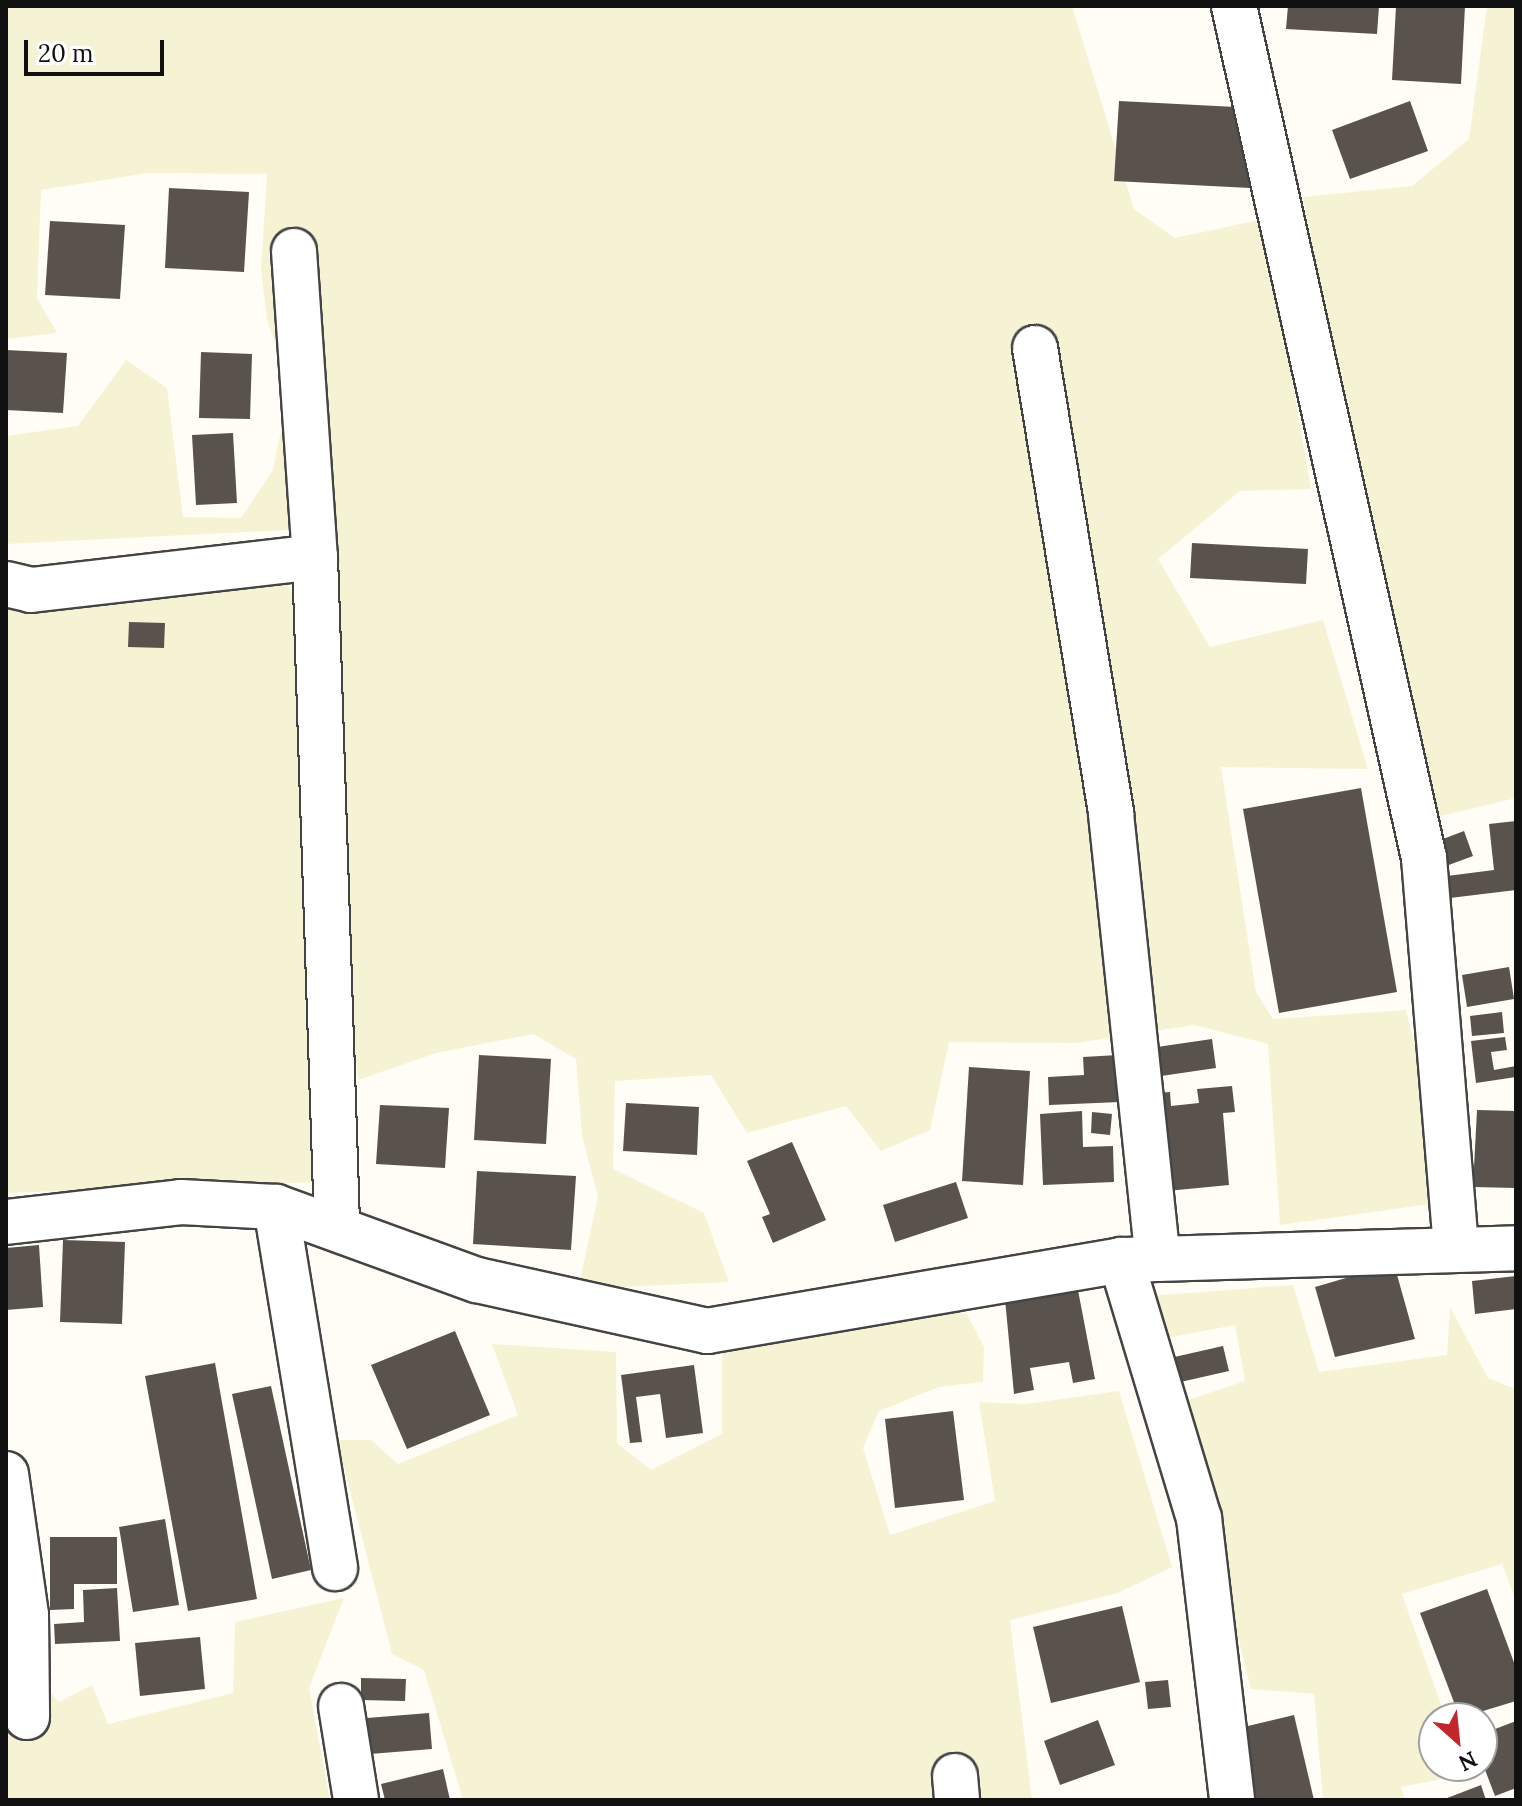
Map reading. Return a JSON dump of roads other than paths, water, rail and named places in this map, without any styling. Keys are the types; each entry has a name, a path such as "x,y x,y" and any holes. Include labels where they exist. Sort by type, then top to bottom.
{"street":[{"path":"1234,6 1424,858 1456,1249"},
{"path":"294,251 315,557 337,1224"},
{"path":"1035,348 1111,814 1140,1260 1199,1518 1232,1800"},
{"path":"6,584 31,590 315,557"},
{"path":"6,1222 181,1202 276,1207 337,1224 477,1280 707,1331 1140,1260 1516,1248"},
{"path":"276,1207 335,1568"},
{"path":"6,1474 26,1615 27,1717"},
{"path":"341,1706 356,1800"}]}
